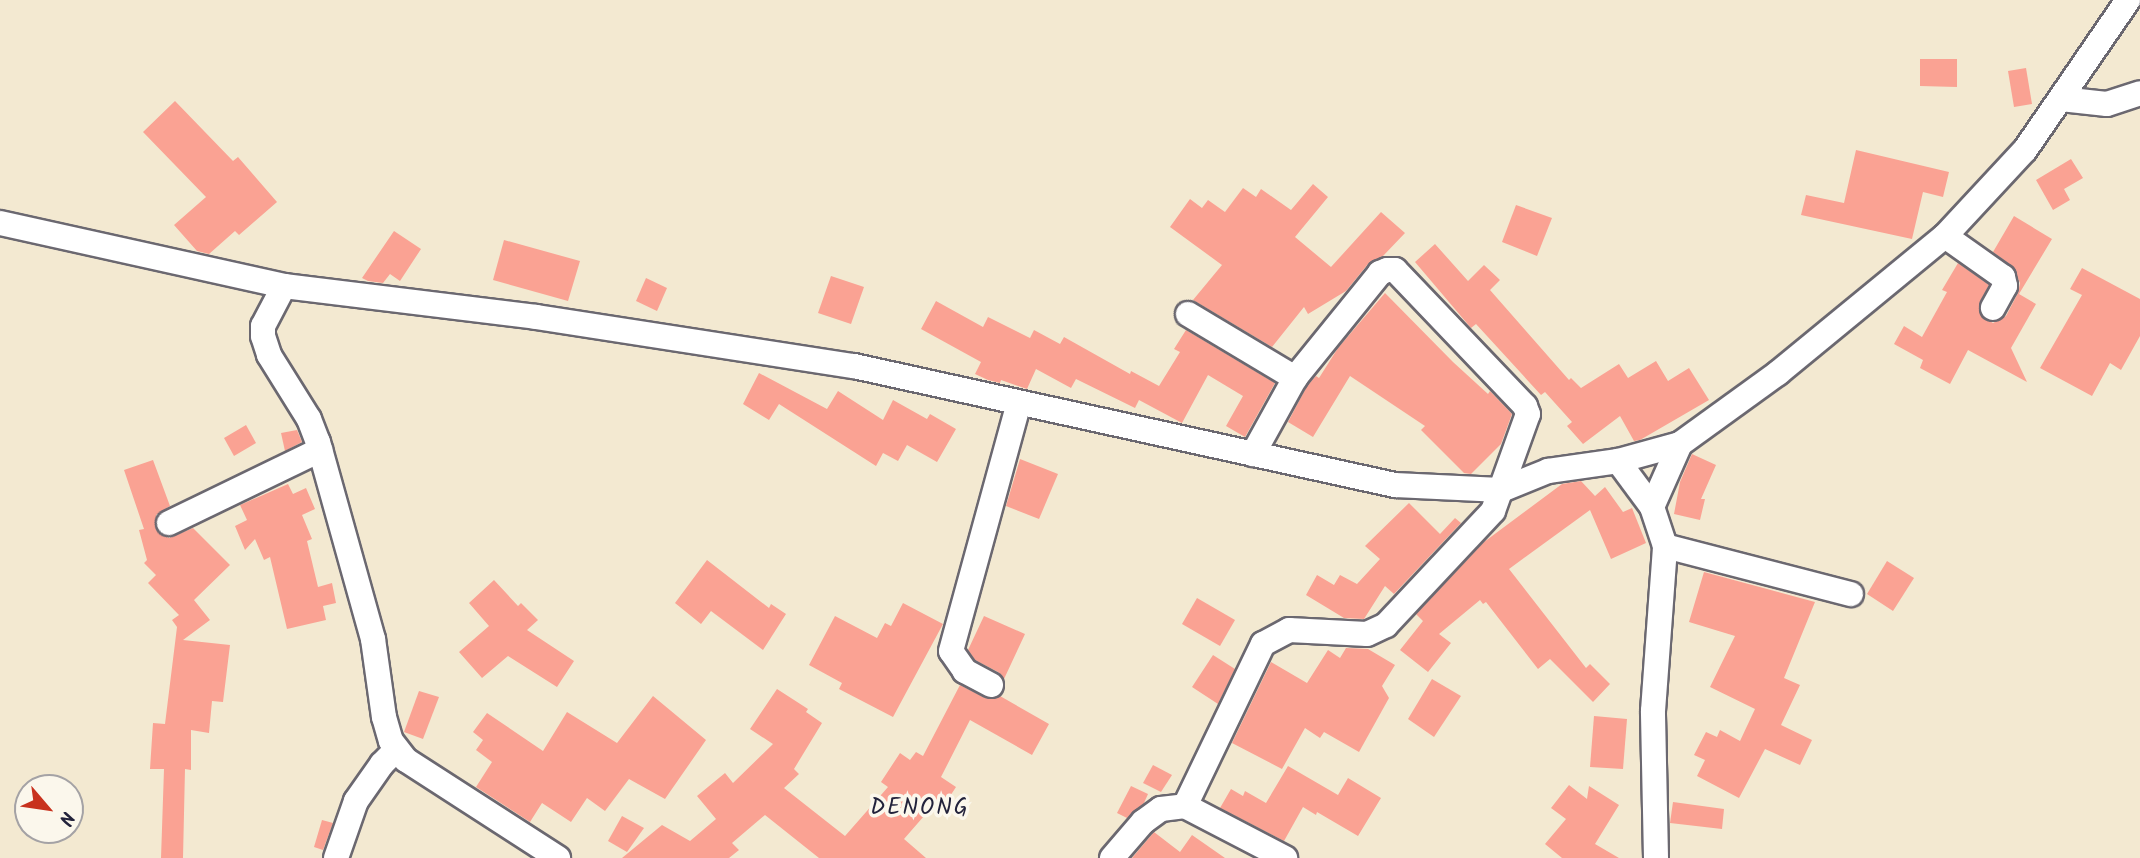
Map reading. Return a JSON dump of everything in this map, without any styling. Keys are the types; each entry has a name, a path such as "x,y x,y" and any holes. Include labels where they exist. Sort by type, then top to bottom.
{"street":[{"path":"0,223 284,286 536,317 832,362 1395,485 1501,490 1548,471 1618,461 1680,444 1778,373 1945,236 2025,150 2128,0"},
{"path":"2061,99 2107,104 2140,93"},
{"path":"1945,236 2003,277 2005,286 1993,308"},
{"path":"1185,806 1264,644 1289,631 1359,634 1379,630 1493,511 1527,422 1525,407 1395,270 1380,273 1295,378 1253,454"},
{"path":"284,286 263,326 263,336 269,355 309,419 320,450 373,639 384,717 396,750 558,858"},
{"path":"1188,314 1295,378"},
{"path":"991,685 964,671 951,651 1019,403"},
{"path":"1653,507 1680,444"},
{"path":"169,523 320,450"},
{"path":"1618,461 1653,507 1665,546 1653,711 1656,858"},
{"path":"1665,546 1851,594"},
{"path":"336,858 356,801 382,764 396,750"},
{"path":"1112,858 1143,822 1161,809 1185,806 1284,858"}],"building":[{"path":"1920,59 1957,59 1957,87 1920,86"},
{"path":"2026,68 2032,104 2014,107 2008,71"},
{"path":"175,101 233,161 238,157 277,202 239,235 235,231 209,254 197,251 174,225 206,197 143,132"},
{"path":"1856,150 1949,172 1943,197 1923,192 1912,239 1801,215 1806,195 1844,203"},
{"path":"2071,159 2083,178 2064,189 2070,200 2053,210 2036,180"},
{"path":"1313,184 1328,197 1295,237 1331,267 1381,212 1405,233 1383,256 1368,264 1346,291 1308,314 1304,307 1272,347 1193,300 1222,265 1170,227 1190,199 1202,208 1208,200 1225,212 1243,188 1256,197 1261,189 1291,210"},
{"path":"1516,205 1552,218 1537,256 1502,242"},
{"path":"2014,216 2052,239 2019,294 2036,304 2011,348 2027,382 1968,350 1950,384 1920,368 1923,360 1894,344 1904,326 1922,337 1947,292 1942,290 1958,263 1989,285 1980,302 1981,316 1993,323 2006,316 2020,283 2012,266 1993,252"},
{"path":"394,231 421,249 400,281 390,274 383,283 362,278"},
{"path":"504,240 580,261 568,301 493,280"},
{"path":"1435,244 1468,281 1484,265 1500,280 1490,290 1569,380 1571,378 1581,388 1619,364 1628,378 1656,361 1668,381 1689,368 1709,400 1640,440 1634,441 1620,416 1583,444 1567,426 1572,422 1545,392 1541,395 1476,324 1471,328 1415,262"},
{"path":"2082,268 2140,299 2140,336 2121,370 2110,363 2092,396 2040,368 2082,295 2070,289"},
{"path":"831,276 864,287 851,324 818,313"},
{"path":"646,278 667,288 657,311 636,301"},
{"path":"1385,293 1453,362 1488,394 1490,391 1512,414 1501,444 1471,474 1464,473 1421,430 1425,426 1350,376 1313,437 1288,422 1307,386 1316,376 1319,378 1338,348"},
{"path":"936,301 983,327 988,317 1030,338 1034,330 1060,344 1064,337 1130,374 1131,371 1159,386 1180,352 1174,349 1186,330 1275,383 1245,437 1226,426 1243,396 1208,375 1182,423 1139,400 1135,408 1076,379 1071,388 1036,369 1027,389 1001,380 1000,383 975,374 981,362 921,329"},
{"path":"759,373 827,409 838,391 883,420 893,400 927,419 930,414 956,429 937,462 907,445 898,461 883,453 876,466 779,404 769,420 743,404"},
{"path":"246,425 256,443 234,456 224,438"},
{"path":"297,430 302,442 285,451 281,433"},
{"path":"1692,454 1716,465 1701,499 1705,499 1700,520 1674,514 1680,482"},
{"path":"1020,459 1058,474 1039,519 1006,506"},
{"path":"153,460 170,506 156,515 156,530 169,538 193,528 230,565 194,600 210,620 183,640 230,645 223,702 212,701 209,733 191,730 191,770 185,769 183,858 161,858 164,769 150,769 153,723 165,724 177,627 172,620 179,615 148,583 156,575 144,563 147,560 139,530 144,529 124,470"},
{"path":"1581,481 1595,496 1605,487 1623,512 1632,508 1646,543 1611,559 1590,510 1509,569 1586,668 1590,664 1610,684 1593,702 1550,659 1538,669 1486,602 1483,604 1480,600 1439,634 1451,643 1428,672 1400,650 1423,621 1416,614 1484,542 1562,484"},
{"path":"288,484 293,494 306,488 315,509 302,515 312,539 307,541 318,587 332,583 336,603 323,606 326,620 287,629 270,557 264,560 255,539 245,550 235,526 247,520 240,505"},
{"path":"1409,503 1440,534 1455,518 1461,523 1394,594 1385,586 1364,619 1344,618 1306,595 1317,575 1334,585 1340,575 1357,584 1380,559 1365,546"},
{"path":"707,560 769,608 771,604 786,614 763,650 711,611 701,624 675,603"},
{"path":"1887,561 1914,578 1893,611 1867,594"},
{"path":"1704,572 1815,602 1784,678 1800,685 1781,725 1812,740 1800,765 1765,749 1739,798 1697,776 1705,760 1694,755 1706,732 1717,737 1720,730 1740,741 1755,709 1710,687 1735,636 1689,622"},
{"path":"494,580 518,606 521,603 538,620 527,630 574,661 557,687 508,656 482,678 459,652 489,626 469,603"},
{"path":"1197,598 1235,620 1220,646 1182,624"},
{"path":"903,603 943,624 893,717 839,689 842,683 809,665 835,616 877,638 885,623 891,626"},
{"path":"984,616 1025,634 1004,679 998,672 975,660 968,650"},
{"path":"1346,648 1368,649 1395,665 1382,686 1389,698 1359,752 1324,732 1320,738 1305,728 1282,769 1232,743 1271,662 1307,683 1328,650 1340,658"},
{"path":"1213,655 1235,669 1218,704 1192,687"},
{"path":"1432,679 1461,696 1434,737 1408,719"},
{"path":"960,685 985,698 1000,696 1049,724 1032,755 970,720 941,777 956,787 939,813 931,808 904,839 926,858 819,858 765,815 732,843 739,850 729,858 622,858 662,825 690,841 716,819 697,796 725,773 733,783 773,744 750,729 777,689 808,709 806,712 822,723 794,769 799,774 784,788 845,836 888,787 881,782 900,753 910,760 916,752 923,756"},
{"path":"419,691 439,697 423,739 404,732"},
{"path":"653,696 706,740 665,799 629,779 605,811 587,798 571,822 542,803 530,822 476,787 492,762 476,750 483,740 473,732 487,713 543,751 567,712 617,743"},
{"path":"1594,716 1627,719 1623,769 1590,767"},
{"path":"1153,765 1172,775 1161,792 1143,783"},
{"path":"1288,766 1338,795 1348,778 1381,798 1358,836 1317,812 1316,815 1303,807 1284,841 1220,808 1231,789 1243,796 1245,791 1266,803"},
{"path":"1569,785 1587,799 1589,786 1619,805 1595,844 1619,858 1562,858 1545,844 1566,819 1551,808"},
{"path":"1131,786 1148,794 1144,803 1127,818 1117,813"},
{"path":"1673,802 1724,809 1722,829 1670,823"},
{"path":"622,816 644,828 627,852 608,841"},
{"path":"322,820 333,823 323,850 314,847"},
{"path":"1154,832 1180,852 1192,835 1225,858 1132,858"}],"district":[{"name":"DENONG","path":"920,808"}]}
